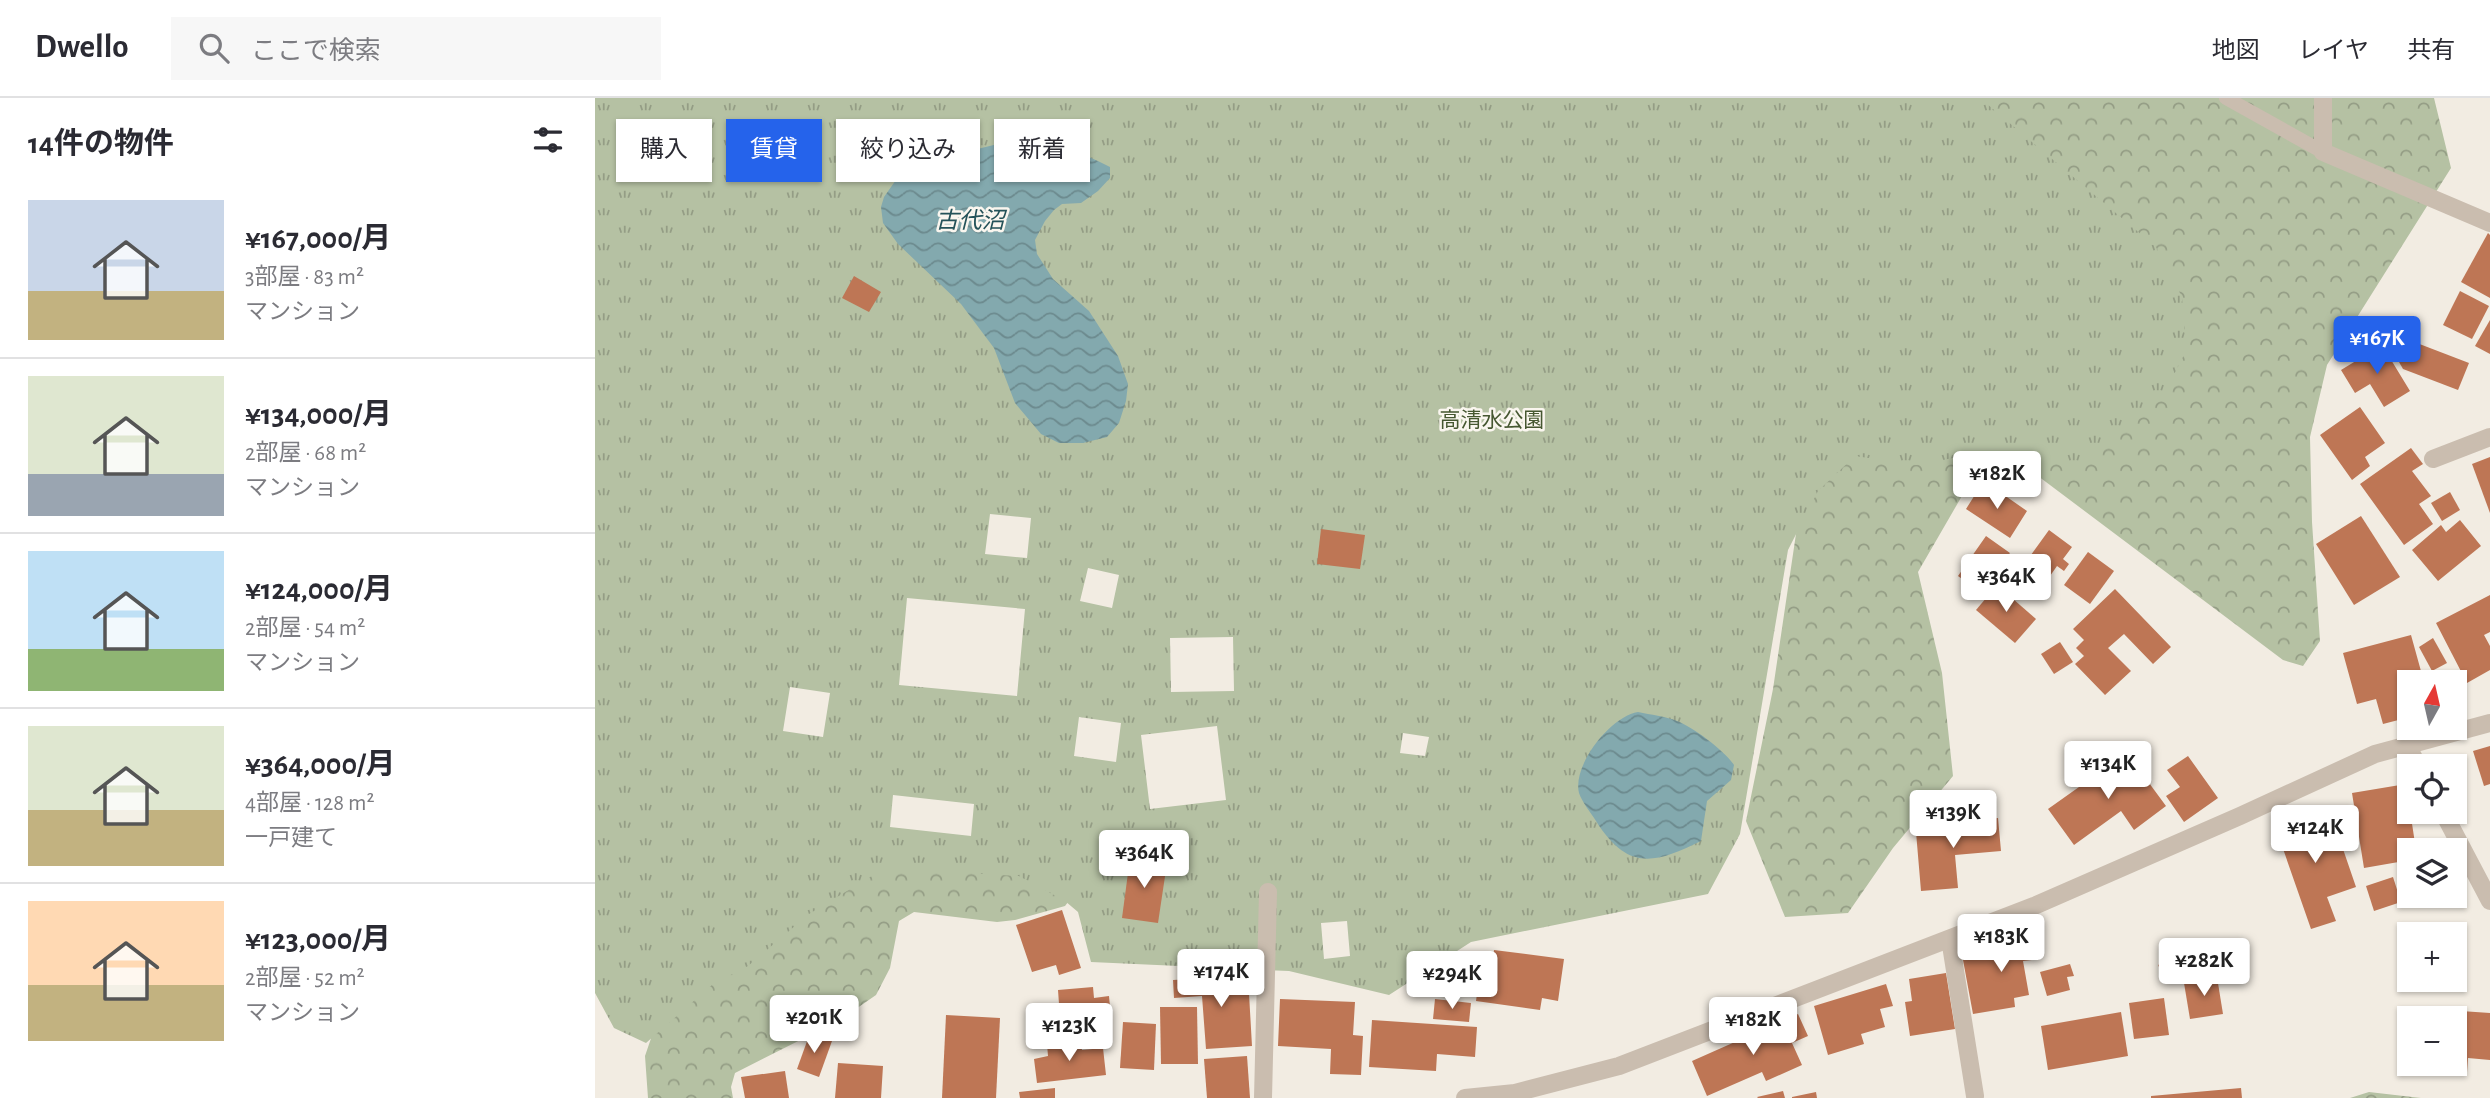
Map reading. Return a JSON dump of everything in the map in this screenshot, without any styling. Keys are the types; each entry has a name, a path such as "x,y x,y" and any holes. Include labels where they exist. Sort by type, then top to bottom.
{"street":[{"path":"2323,98 2323,152 2490,223"},
{"path":"2433,459 2490,437"},
{"path":"1465,1098 1515,1093 1619,1066 2034,906 2375,754 2490,723"},
{"path":"2407,745 2412,754"},
{"path":"2449,824 2490,901"},
{"path":"1263,1098 1268,892"},
{"path":"1949,939 1975,1096"}],"lane":[{"path":"2226,98 2323,152"}],"green space":[{"name":"高清水公園","path":"595,98 1980,98 2156,247 2182,297 2186,351 2165,392 2097,449 2081,468 1985,452 1916,465 1855,456 1818,491 1788,550 1740,834 1708,894 1471,942 1389,995 1289,971 1091,962 1078,912 1065,901 1019,876 885,868 809,914 748,966 713,984 646,1043 614,1028 595,993","holes":["990,514 1031,518 1027,558 985,554","1088,568 1119,575 1112,608 1080,601","907,598 1025,609 1017,696 899,685","1233,637 1234,691 1171,692 1170,638","790,687 830,693 823,737 783,731","1079,717 1121,723 1116,762 1074,756","1217,726 1226,800 1150,809 1141,735","1403,733 1429,737 1425,756 1400,753","893,795 974,804 971,836 890,827","1347,921 1350,956 1324,959 1321,923"]},
{"path":"1584,98 2434,98 2451,168 2327,365 2310,437 2312,522 2320,641 2303,666 2283,660 2030,470 1981,463 1918,572 1942,673 1953,776 1893,848 1848,913 1785,917 1746,821 1773,689 1808,453"},
{"path":"836,833 994,841 1072,897 1065,906 1015,920 997,922 914,912 899,921 890,968 876,995 840,1020 735,1073 731,1087 733,1098 648,1098 645,1056 660,1012"},
{"path":"2369,1092 2421,1098 2350,1098"}],"water":[{"name":"古代沼","path":"994,145 994,182 1090,182 1090,158 1110,167 1110,178 1098,191 1081,203 1062,204 1054,210 1035,240 1037,254 1053,279 1089,311 1118,356 1128,384 1126,401 1119,423 1107,437 1083,443 1059,443 1041,434 1015,403 994,348 961,304 898,244 883,223 881,207 884,197 894,182 980,182 980,148"},
{"path":"1638,712 1684,724 1716,747 1734,765 1731,780 1707,801 1701,841 1655,858 1630,855 1619,848 1607,837 1579,793 1578,782 1587,756 1616,722"}],"building":[{"path":"2488,233 2490,235 2490,298 2461,282"},
{"path":"854,276 881,292 869,312 842,298"},
{"path":"2460,291 2489,306 2472,339 2443,325"},
{"path":"2490,320 2490,354 2475,346"},
{"path":"2396,335 2469,363 2458,390 2403,369 2391,348"},
{"path":"2382,345 2410,391 2384,407 2370,384 2355,393 2341,370"},
{"path":"2360,407 2385,443 2365,457 2370,466 2352,480 2320,435"},
{"path":"2411,448 2423,464 2412,471 2431,496 2419,504 2433,524 2404,545 2360,484"},
{"path":"2490,457 2490,513 2472,464"},
{"path":"1994,488 2027,511 2010,538 1966,509 1978,490 1988,497"},
{"path":"2450,492 2460,510 2442,521 2431,503"},
{"path":"2361,516 2400,577 2354,605 2316,544"},
{"path":"2460,520 2481,546 2438,581 2412,550 2441,525 2446,532"},
{"path":"1321,529 1365,535 1360,569 1317,564"},
{"path":"2049,530 2072,547 2063,559 2069,564 2064,571 2057,566 2043,586 2020,570"},
{"path":"1986,536 2010,553 2000,566 2007,570 2001,578 1994,573 1980,592 1958,576"},
{"path":"2088,552 2114,571 2090,604 2064,585"},
{"path":"1997,585 2036,619 2015,643 1976,610"},
{"path":"2115,589 2171,647 2153,664 2124,634 2108,648 2131,671 2105,695 2075,664 2084,656 2076,648 2084,640 2073,629"},
{"path":"2490,595 2490,632 2484,635 2490,646 2490,670 2467,683 2467,670 2460,670 2436,623"},
{"path":"2411,635 2421,670 2397,670 2397,720 2383,724 2376,699 2357,704 2343,653"},
{"path":"2433,638 2447,663 2431,670 2419,647"},
{"path":"2060,642 2073,662 2054,674 2041,654"},
{"path":"2490,746 2490,784 2484,786 2473,751"},
{"path":"2127,753 2166,806 2134,830 2121,811 2074,845 2048,809"},
{"path":"2188,756 2218,798 2184,822 2166,796 2180,787 2167,770"},
{"path":"2397,786 2397,824 2412,824 2414,838 2397,838 2397,862 2364,868 2352,793"},
{"path":"2305,812 2309,825 2332,817 2356,887 2327,897 2336,921 2311,929 2274,823"},
{"path":"1998,818 2001,851 1955,855 1958,888 1921,891 1916,832 1944,830 1943,822"},
{"path":"1130,858 1167,863 1158,923 1122,918"},
{"path":"2393,877 2397,903 2374,911 2366,886"},
{"path":"1062,910 1081,968 1059,975 1056,965 1032,972 1016,925"},
{"path":"2036,933 2040,959 2023,961 2029,995 2014,998 2015,1007 1973,1014 1963,960 1999,953 1996,939"},
{"path":"1494,950 1564,959 1558,1001 1542,998 1540,1010 1476,1001 1482,958 1493,960"},
{"path":"2176,956 2183,970 2165,980 2158,965"},
{"path":"2070,964 2074,976 2067,977 2070,990 2047,996 2040,972"},
{"path":"1946,973 1955,1029 1910,1036 1905,1002 1912,1001 1909,979"},
{"path":"1248,976 1252,1046 1206,1049 1202,996 1174,998 1173,980"},
{"path":"2217,977 2223,1014 2190,1019 2184,983"},
{"path":"1886,984 1893,1006 1880,1009 1885,1027 1861,1034 1864,1044 1828,1055 1814,1006"},
{"path":"1093,987 1094,998 1109,996 1112,1029 1048,1035 1045,1006 1059,1004 1058,990"},
{"path":"2164,998 2169,1035 2134,1039 2129,1003"},
{"path":"1280,999 1355,1002 1353,1035 1363,1036 1361,1075 1330,1074 1331,1049 1278,1046"},
{"path":"1435,999 1471,1003 1469,1022 1433,1019"},
{"path":"1160,1007 1197,1007 1198,1064 1161,1064"},
{"path":"2467,1011 2490,1013 2490,1060 2468,1058 2467,1072"},
{"path":"2121,1012 2128,1056 2048,1070 2041,1026"},
{"path":"1798,1014 1808,1036 1792,1043 1802,1065 1766,1081 1762,1072 1707,1096 1692,1061"},
{"path":"946,1015 1000,1018 996,1098 942,1098"},
{"path":"1372,1020 1477,1027 1475,1057 1437,1054 1436,1071 1369,1067"},
{"path":"1123,1022 1156,1024 1154,1070 1120,1068"},
{"path":"810,1033 832,1041 819,1077 797,1069"},
{"path":"1080,1040 1082,1050 1103,1048 1106,1075 1037,1083 1034,1059 1048,1056 1047,1044"},
{"path":"1247,1056 1250,1098 1207,1098 1204,1059"},
{"path":"838,1063 883,1066 881,1098 835,1098"},
{"path":"785,1071 789,1098 745,1098 741,1077"},
{"path":"1055,1088 1055,1098 1020,1098 1019,1092"},
{"path":"2241,1088 2242,1098 2151,1098 2151,1096"},
{"path":"1783,1091 1785,1098 1757,1097"},
{"path":"1816,1092 1817,1098 1792,1098 1792,1097"}]}
